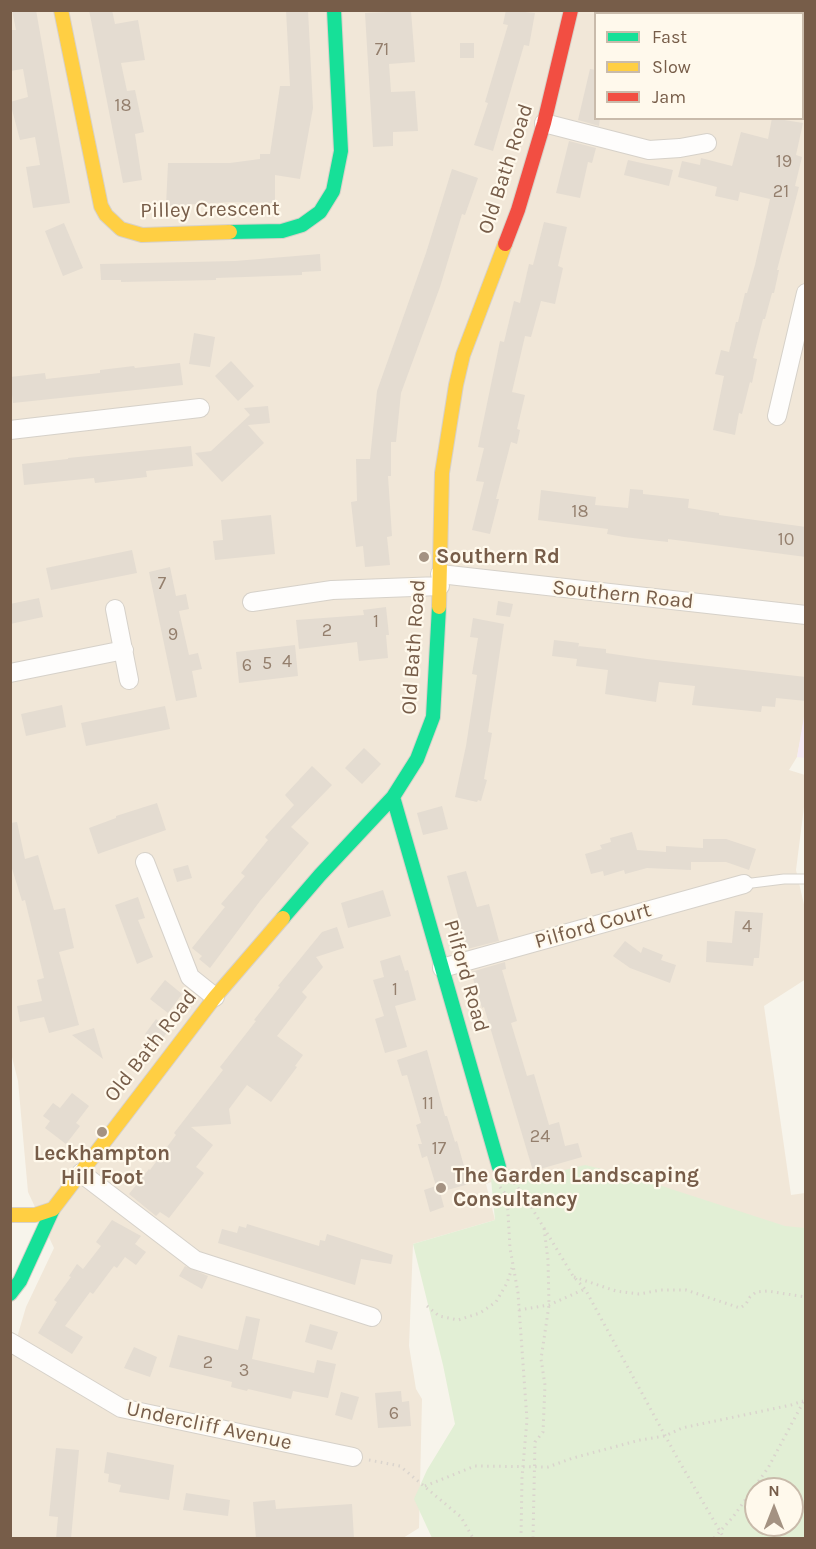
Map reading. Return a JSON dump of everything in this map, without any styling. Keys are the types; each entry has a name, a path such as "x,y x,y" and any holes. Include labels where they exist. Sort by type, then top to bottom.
{"street":[{"name":"Pilley Crescent","path":"61,10 101,206 106,215 122,229 142,235 282,231 302,225 320,212 333,191 341,152 334,10"},
{"name":"Old Bath Road","path":"10,1294 20,1281 53,1209 215,998 320,874 393,797 417,759 433,717 440,580 442,473 456,385 463,355 518,210 544,123 571,10"},
{"path":"544,123 649,150 707,143"},
{"path":"777,416 806,292"},
{"path":"10,430 200,408"},
{"name":"Southern Road","path":"252,602 332,590 440,580 806,615"},
{"path":"116,609 129,680"},
{"path":"10,673 124,650"},
{"name":"Pilford Road","path":"393,797 497,1174"},
{"path":"145,862 190,977 215,998"},
{"name":"Pilford Court","path":"442,968 744,884"},
{"path":"81,1173 195,1260 372,1317"},
{"path":"10,1215 35,1215 53,1209"},
{"name":"Undercliff Avenue","path":"10,1342 121,1408 353,1457"}],"lane":[{"path":"744,884 806,879"}],"path":[{"path":"497,1174 507,1196 510,1248 519,1310 527,1420 521,1539"},
{"path":"513,1181 524,1195 573,1276 585,1289 724,1539"},
{"path":"533,1539 535,1442 543,1432 544,1385 541,1359 549,1305 548,1260 543,1226"},
{"path":"427,1306 440,1316 458,1320 480,1313 496,1302 507,1283 513,1265"},
{"path":"573,1276 616,1291 639,1294 686,1290 740,1308 756,1292 767,1291 806,1297"},
{"path":"519,1310 549,1305 585,1289"},
{"path":"425,1486 474,1466 548,1467 573,1458 665,1436 682,1428 791,1406 805,1399"},
{"path":"714,1539 768,1468 805,1399"},
{"path":"353,1457 400,1466 461,1517 473,1539"}],"shaded area":[{"path":"11,11 805,11 806,711 797,757 789,770 805,775 805,799 796,870 805,909 806,979 764,1006 791,1195 805,1193 805,1292 499,1179 486,1184 495,1220 413,1244 409,1346 416,1389 422,1399 419,1528 403,1538 11,1538 11,1358 26,1307 54,1248 28,1192 18,1081 10,1049"},
{"path":"805,711 805,758 797,757"}],"green space":[{"path":"585,1165 631,1176 785,1226 805,1228 805,1538 432,1538 414,1499 427,1470 455,1424 413,1244 495,1220 491,1179 510,1169 533,1178"}],"building":[{"path":"12,10 36,10 70,203 33,208 26,167 40,165 35,137 20,140 10,102 28,97 23,69 10,71 10,30 16,30"},
{"path":"89,10 112,10 115,24 138,20 145,60 121,63 127,91 135,90 144,132 135,134 142,180 123,183"},
{"path":"286,10 308,10 313,108 300,179 275,175 275,203 230,202 166,206 168,163 230,163 260,159 260,154 270,154 280,86 290,86"},
{"path":"506,10 535,13 529,46 524,45 493,151 474,145 488,103 485,102 508,25 503,24"},
{"path":"411,11 415,62 389,64 391,92 415,91 418,131 393,132 393,146 373,147 365,13"},
{"path":"460,43 474,43 474,58 460,58"},
{"path":"590,69 594,70 594,120 600,120 599,126 578,120"},
{"path":"772,120 803,123 796,155 802,157 795,186 799,187 777,270 779,270 774,293 772,293 765,319 763,319 753,358 757,359 752,383 750,382 742,414 739,413 735,435 713,430 724,376 715,374 721,350 729,352 736,322 738,322 755,265 770,199 740,192 738,201 715,196 717,187 678,177 682,161 700,165 701,158 732,166 741,132 768,139"},
{"path":"569,141 596,148 592,163 588,162 580,198 556,193"},
{"path":"628,160 673,170 669,186 624,175"},
{"path":"452,169 478,178 465,215 462,214 440,287 401,393 396,442 391,442 391,476 388,476 392,536 387,537 390,565 365,567 363,546 356,547 351,502 357,501 356,459 370,459 377,391 426,253"},
{"path":"544,222 567,227 558,266 563,268 555,304 541,301 531,337 525,336 512,392 525,395 517,429 520,430 517,444 511,442 496,499 499,499 490,534 472,530 484,482 476,481 484,448 478,447 500,341 504,342 514,301 520,303 529,264 533,265"},
{"path":"64,223 83,268 63,276 45,231"},
{"path":"320,254 321,271 302,272 302,275 216,278 216,280 121,282 121,280 101,280 100,264 235,261"},
{"path":"194,333 215,337 210,367 189,364"},
{"path":"231,361 254,386 238,401 215,376"},
{"path":"180,363 183,385 13,403 10,377 45,373 46,379 100,373 100,370"},
{"path":"268,406 270,423 248,425 264,443 222,482 195,453 211,451 250,415 244,408"},
{"path":"191,446 193,466 146,471 147,477 95,483 94,478 24,485 22,464"},
{"path":"630,489 643,490 643,494 689,499 688,508 719,513 719,515 806,527 806,557 668,539 668,542 624,537 607,534 608,529 538,520 541,490 596,497 595,505 628,508"},
{"path":"271,515 275,554 215,560 213,541 223,540 221,520"},
{"path":"132,550 137,573 51,590 46,568"},
{"path":"170,567 176,596 186,594 189,609 179,611 189,655 198,653 202,669 192,671 197,697 176,701 149,572"},
{"path":"39,598 43,617 10,624 10,604"},
{"path":"498,601 513,604 510,617 496,615"},
{"path":"386,607 389,635 386,635 388,658 359,661 357,642 299,649 296,620 364,615 363,610"},
{"path":"473,618 504,624 488,732 492,733 484,779 487,780 481,801 477,802 455,797 477,675 472,674 478,638 470,637"},
{"path":"554,640 579,643 578,646 606,649 606,653 806,677 806,701 776,698 775,707 762,706 761,712 692,705 695,686 659,682 656,702 605,694 608,670 576,666 577,659 552,656"},
{"path":"295,645 298,676 239,683 236,652"},
{"path":"62,705 66,727 26,736 21,714"},
{"path":"165,706 170,729 86,746 81,723"},
{"path":"364,748 381,764 362,784 345,768"},
{"path":"312,766 332,785 291,827 309,843 260,901 210,968 199,959 202,956 192,948 225,907 221,904 245,876 241,873 268,840 265,837 294,805 285,795"},
{"path":"157,803 166,830 98,854 89,828 116,818 116,816"},
{"path":"442,806 448,829 423,835 417,813"},
{"path":"17,822 25,859 38,855 54,910 65,908 74,948 59,952 79,1025 49,1033 44,1017 20,1022 17,1006 42,1001 37,980 44,978 25,900 22,901 10,862 10,823"},
{"path":"632,832 637,850 666,852 666,846 703,848 703,839 726,839 756,849 749,870 726,862 691,862 691,870 647,868 625,874 624,870 604,876 603,871 591,874 585,854 602,849 600,845 611,842 610,838"},
{"path":"188,865 192,878 177,882 173,869"},
{"path":"466,871 477,907 489,904 499,941 467,949 447,876"},
{"path":"383,890 391,916 348,928 341,903"},
{"path":"138,897 145,918 138,920 153,957 137,964 115,905"},
{"path":"735,911 763,913 759,958 754,958 753,966 706,962 707,941 732,943"},
{"path":"337,927 344,948 316,957 323,967 302,992 307,997 277,1036 303,1055 295,1066 297,1067 271,1102 247,1085 229,1109 231,1124 191,1127 213,1145 196,1167 204,1173 169,1218 160,1212 156,1216 129,1194 150,1170 176,1135 174,1133 223,1070 220,1067 256,1021 254,1020 280,987 278,986 322,932"},
{"path":"625,941 641,953 643,947 663,955 661,960 676,965 670,983 630,968 613,956"},
{"path":"400,955 405,971 408,970 416,1000 395,1006 407,1047 385,1053 375,1019 384,1016 373,980 384,977 380,961"},
{"path":"505,962 506,969 502,970 517,1021 511,1023 527,1076 534,1074 549,1125 559,1122 565,1146 578,1143 582,1157 533,1171 484,1007 482,1008 471,972"},
{"path":"165,980 182,994 168,1013 150,999"},
{"path":"156,1019 169,1030 158,1044 145,1034"},
{"path":"94,1028 103,1059 72,1035"},
{"path":"427,1050 445,1116 447,1116 455,1142 457,1141 469,1184 440,1192 444,1207 430,1212 424,1190 436,1186 427,1156 422,1158 418,1144 422,1144 416,1125 421,1123 407,1075 402,1076 397,1060"},
{"path":"72,1093 89,1106 76,1123 80,1126 66,1144 45,1128 50,1121 43,1116 53,1103 60,1108"},
{"path":"112,1220 141,1236 135,1244 146,1252 136,1265 125,1257 117,1268 114,1266 93,1294 90,1292 65,1326 83,1337 72,1354 38,1333 57,1302 54,1300 71,1277 69,1276 77,1264 83,1269 101,1246 96,1242"},
{"path":"247,1224 319,1246 320,1240 325,1241 327,1234 393,1255 391,1264 361,1259 355,1285 218,1243 222,1229 237,1233 239,1226 246,1228"},
{"path":"185,1266 208,1276 202,1289 179,1276"},
{"path":"246,1316 260,1319 252,1359 314,1373 317,1360 336,1364 328,1398 293,1391 291,1399 248,1389 247,1391 231,1387 232,1382 169,1367 178,1335 238,1350"},
{"path":"310,1324 338,1332 332,1350 305,1342"},
{"path":"134,1347 157,1357 150,1377 124,1368"},
{"path":"401,1391 402,1402 409,1401 411,1426 378,1428 375,1393"},
{"path":"341,1392 359,1397 352,1420 335,1415"},
{"path":"56,1448 79,1450 71,1539 56,1539 58,1517 49,1516"},
{"path":"107,1452 174,1465 169,1500 119,1492 121,1485 108,1482 109,1474 104,1473"},
{"path":"186,1493 230,1500 228,1516 183,1510"},
{"path":"275,1500 276,1509 352,1504 354,1539 256,1539 253,1502"}],"traffic: fast":[{"path":"230,232 282,231 302,225 320,212 333,191 341,151 334,10"},
{"path":"283,918 393,797 417,759 433,717 439,607"},
{"path":"393,797 499,1167"},
{"path":"10,1294 20,1281 53,1209"}],"traffic: slow":[{"path":"61,10 101,206 106,215 121,229 142,235 230,232"},
{"path":"439,607 442,473 456,385 463,355 505,244"},
{"path":"10,1215 35,1215 53,1209 215,997 283,918"}],"traffic: jam":[{"path":"505,244 518,210 544,123 571,10"}],"place":[{"name":"Southern Rd","path":"424,557"},
{"name":"Leckhampton Hill Foot","path":"102,1132"},
{"name":"The Garden Landscaping Consultancy","path":"441,1188"}]}
